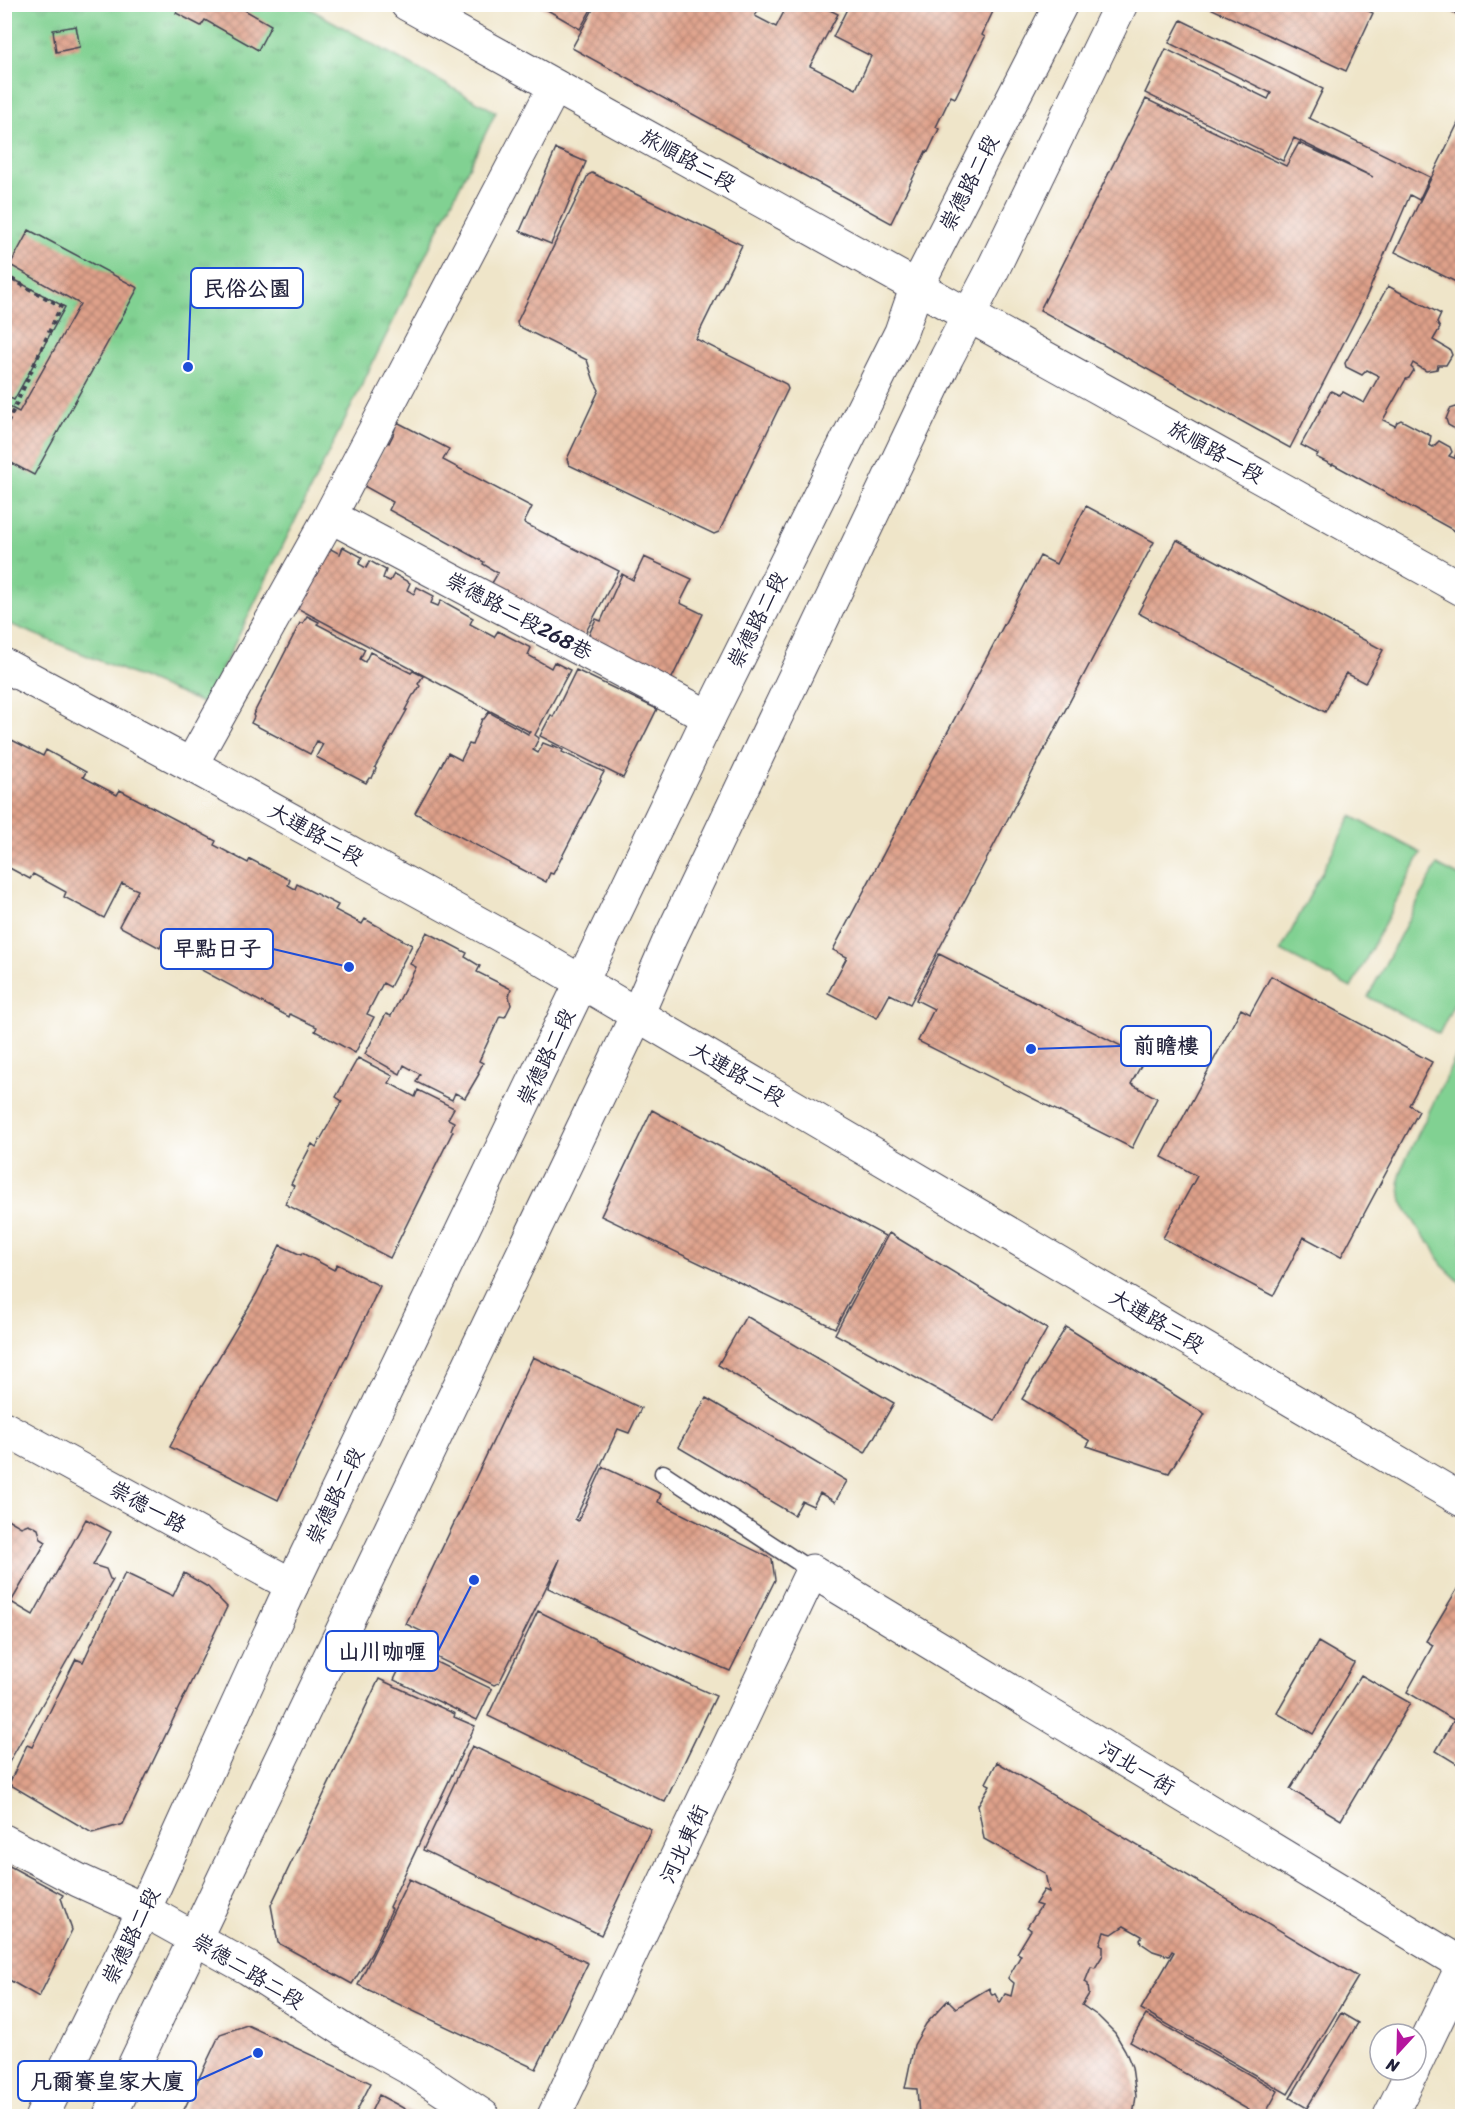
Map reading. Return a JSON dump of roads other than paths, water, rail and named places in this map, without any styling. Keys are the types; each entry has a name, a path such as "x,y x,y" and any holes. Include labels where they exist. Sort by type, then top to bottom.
{"street":[{"name":"旅順路二段","path":"407,4 969,315"},
{"name":"崇德路二段","path":"42,2116 144,1910 292,1586 709,717 901,332 917,286 1061,4"},
{"path":"110,2116 969,315 1121,4"},
{"path":"192,765 330,516 555,86"},
{"name":"旅順路一段","path":"969,315 1462,589"},
{"name":"崇德路二段268巷","path":"330,516 709,717"},
{"name":"大連路二段","path":"4,665 192,765 582,982 1462,1500"},
{"name":"崇德一路","path":"4,1428 292,1586"},
{"name":"河北一街","path":"812,1571 1462,1965"},
{"name":"河北東街","path":"554,2116 812,1571"},
{"name":"崇德二路二段","path":"4,1841 78,1880 144,1910 248,1968 483,2116"},
{"path":"1428,2037 1462,1965"},
{"path":"1390,2116 1407,2082"}],"lane":[{"path":"663,1473 812,1571"}],"place":[{"name":"民俗公園","path":"188,367"},
{"name":"早點日子","path":"349,967"},
{"name":"前瞻樓","path":"1031,1049"},
{"name":"山川咖喱","path":"474,1580"},
{"name":"凡爾賽皇家大廈","path":"258,2053"}]}
